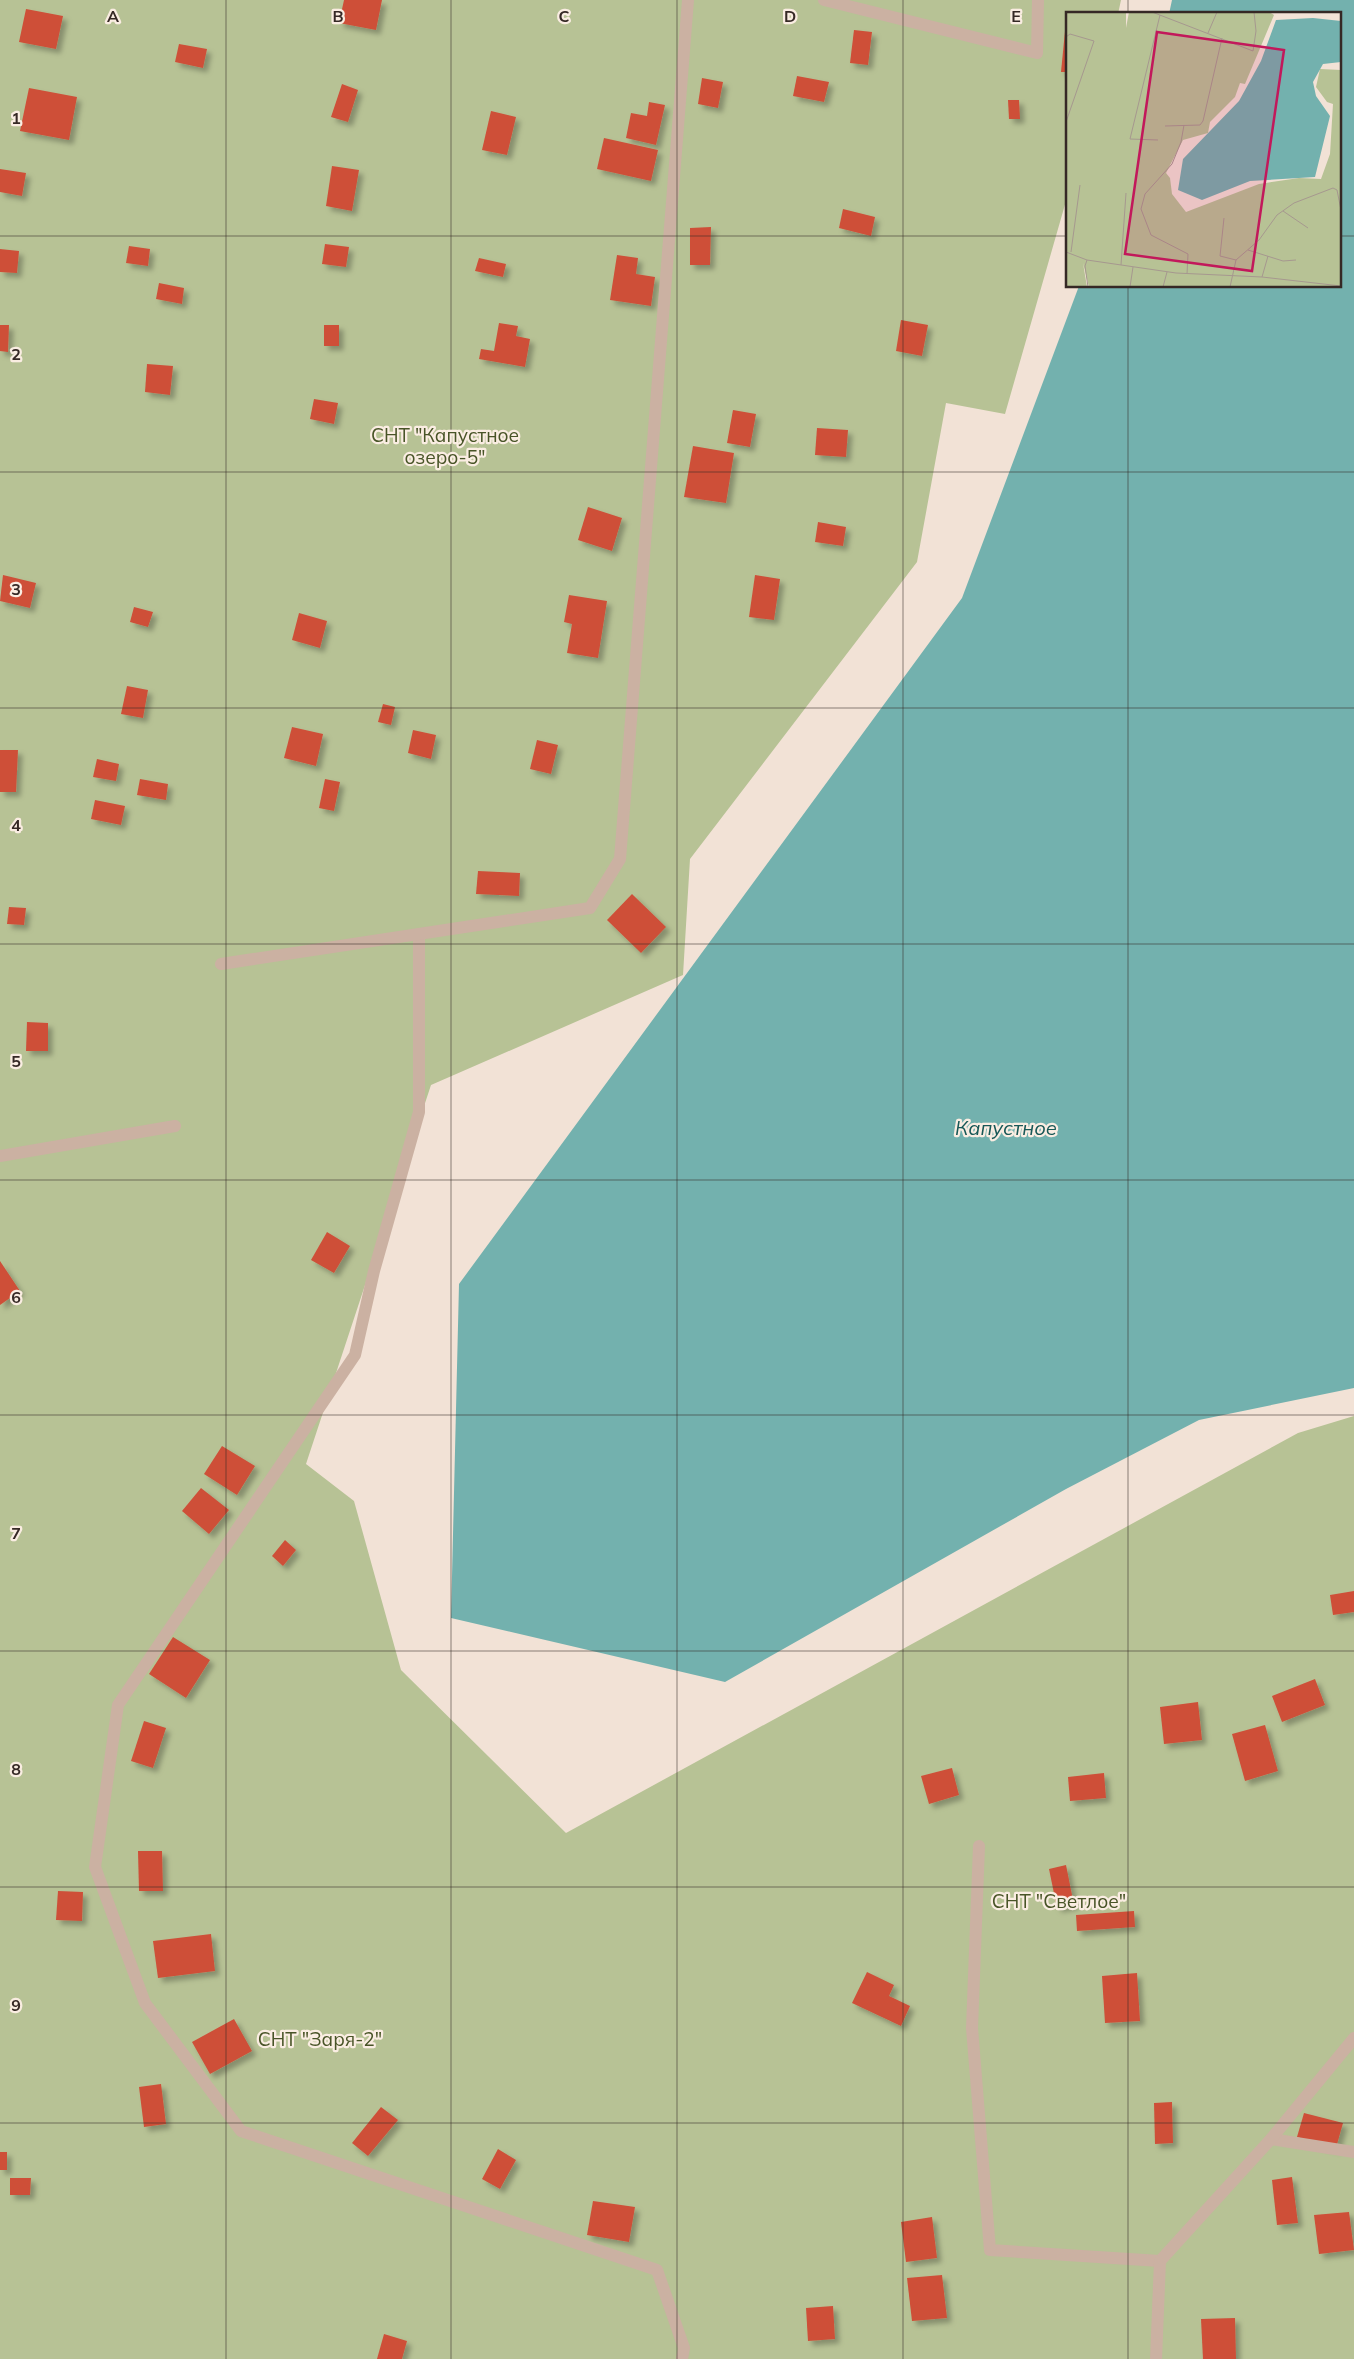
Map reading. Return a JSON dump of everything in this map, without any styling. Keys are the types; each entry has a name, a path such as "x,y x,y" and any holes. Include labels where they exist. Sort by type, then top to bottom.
{"lane":[{"path":"221,964 590,908 620,858 688,0"},
{"path":"824,0 1038,53 1038,0"},
{"path":"418,934 419,1112 374,1272 355,1355 118,1705 95,1867 145,2003 241,2130 657,2270 684,2348 682,2359"},
{"path":"0,1156 175,1126"},
{"path":"979,1846 972,2028 990,2250 1160,2261"},
{"path":"1156,2359 1160,2261 1271,2139 1354,2038"},
{"path":"1271,2139 1354,2152"}],"green space":[{"path":"0,0 1121,0 1118,12 1066,12 1066,201 1005,414 946,403 917,562 690,859 683,975 431,1085 306,1464 354,1501 401,1670 566,1833 1298,1433 1354,1416 1354,2359 0,2359"}],"water":[{"name":"Капустное","path":"1172,0 1354,0 1354,1388 1199,1420 1066,1489 725,1682 451,1618 459,1284 962,598 1078,288 1342,288 1342,12 1169,12"}],"building":[{"path":"344,0 382,0 376,30 339,23"},
{"path":"26,9 63,16 56,49 19,42"},
{"path":"1066,21 1066,72 1061,72"},
{"path":"854,30 872,32 868,65 850,63"},
{"path":"179,44 207,49 203,68 175,62"},
{"path":"797,76 829,82 824,102 793,96"},
{"path":"702,78 723,82 718,108 698,104"},
{"path":"342,84 358,90 348,122 331,117"},
{"path":"29,88 77,97 69,140 20,131"},
{"path":"1008,100 1019,100 1020,119 1009,119"},
{"path":"649,102 665,105 656,145 626,138 631,113 647,116"},
{"path":"491,111 516,117 507,155 482,150"},
{"path":"604,138 658,150 651,181 597,169"},
{"path":"332,166 359,170 352,211 326,206"},
{"path":"0,169 26,173 22,196 0,192"},
{"path":"843,209 875,217 871,236 839,228"},
{"path":"711,227 710,265 690,265 690,228"},
{"path":"325,244 349,247 346,267 322,264"},
{"path":"129,246 150,249 148,266 126,263"},
{"path":"0,249 19,251 17,273 0,272"},
{"path":"617,255 638,258 636,274 655,277 651,306 610,300"},
{"path":"479,258 506,264 503,277 475,271"},
{"path":"159,283 184,288 182,304 156,299"},
{"path":"901,320 928,325 922,356 896,351"},
{"path":"499,323 518,326 516,336 530,339 525,367 479,359 481,349 494,351"},
{"path":"0,325 9,325 8,352 0,351"},
{"path":"324,325 339,325 339,346 324,346"},
{"path":"147,364 173,366 170,395 145,392"},
{"path":"314,399 338,403 334,424 310,419"},
{"path":"733,410 756,414 750,447 727,443"},
{"path":"817,428 848,430 846,457 815,455"},
{"path":"693,446 734,453 726,503 684,497"},
{"path":"588,507 622,518 612,551 578,540"},
{"path":"818,522 846,527 843,546 815,542"},
{"path":"3,575 36,583 30,608 0,601"},
{"path":"755,575 780,579 774,620 749,617"},
{"path":"569,595 607,601 598,658 567,653 572,624 564,622"},
{"path":"134,607 153,612 148,627 130,622"},
{"path":"299,613 327,621 320,648 292,640"},
{"path":"127,686 148,690 143,718 121,714"},
{"path":"383,704 395,707 391,725 378,722"},
{"path":"292,727 323,734 316,766 284,758"},
{"path":"413,730 436,735 431,759 408,753"},
{"path":"537,740 558,745 551,774 530,769"},
{"path":"0,750 18,750 16,792 0,792"},
{"path":"97,759 119,764 116,781 93,777"},
{"path":"140,779 168,784 166,800 137,795"},
{"path":"325,779 340,782 334,811 319,808"},
{"path":"95,800 125,806 121,825 91,819"},
{"path":"478,871 520,873 519,896 476,894"},
{"path":"632,894 666,927 641,953 607,920"},
{"path":"9,907 26,908 24,925 7,924"},
{"path":"27,1022 48,1023 48,1051 26,1051"},
{"path":"327,1232 350,1246 334,1273 311,1260"},
{"path":"0,1261 20,1291 0,1305"},
{"path":"222,1446 255,1466 237,1495 204,1474"},
{"path":"201,1488 229,1510 209,1534 182,1511"},
{"path":"285,1540 296,1550 283,1566 272,1556"},
{"path":"1354,1591 1354,1612 1333,1615 1330,1595"},
{"path":"173,1637 210,1660 186,1698 149,1674"},
{"path":"1315,1679 1325,1705 1282,1722 1272,1696"},
{"path":"1198,1702 1202,1740 1164,1744 1160,1707"},
{"path":"144,1721 166,1728 153,1768 131,1761"},
{"path":"1265,1725 1278,1771 1245,1781 1232,1734"},
{"path":"952,1768 959,1795 929,1804 921,1776"},
{"path":"1104,1773 1106,1798 1070,1801 1068,1777"},
{"path":"138,1851 162,1851 163,1891 139,1891"},
{"path":"1066,1865 1074,1905 1057,1908 1049,1869"},
{"path":"58,1891 83,1892 82,1921 56,1920"},
{"path":"1134,1911 1135,1927 1077,1931 1076,1915"},
{"path":"211,1934 215,1971 158,1978 153,1941"},
{"path":"867,1972 894,1985 889,1996 910,2006 901,2026 852,2003"},
{"path":"1137,1973 1140,2021 1105,2023 1102,1976"},
{"path":"234,2019 252,2051 210,2074 192,2042"},
{"path":"161,2084 166,2124 144,2127 139,2087"},
{"path":"1172,2102 1173,2143 1155,2144 1154,2103"},
{"path":"381,2107 398,2120 368,2156 352,2143"},
{"path":"1304,2113 1343,2123 1336,2148 1297,2137"},
{"path":"498,2149 516,2160 500,2189 482,2179"},
{"path":"0,2152 7,2152 7,2170 0,2170"},
{"path":"1292,2177 1298,2223 1277,2225 1272,2180"},
{"path":"10,2178 31,2178 30,2195 10,2195"},
{"path":"593,2201 635,2207 629,2242 587,2235"},
{"path":"1349,2212 1354,2250 1319,2254 1314,2215"},
{"path":"932,2217 937,2258 906,2262 901,2222"},
{"path":"942,2275 947,2318 912,2321 907,2278"},
{"path":"833,2306 835,2339 808,2341 806,2308"},
{"path":"1235,2318 1236,2359 1203,2359 1201,2319"},
{"path":"384,2334 407,2341 402,2359 377,2359"}],"park label":[{"name":"СНТ \"Капустное озеро-5\"","path":"445,446"},
{"name":"СНТ \"Светлое\"","path":"1059,1901"},
{"name":"СНТ \"Заря-2\"","path":"320,2039"}]}
